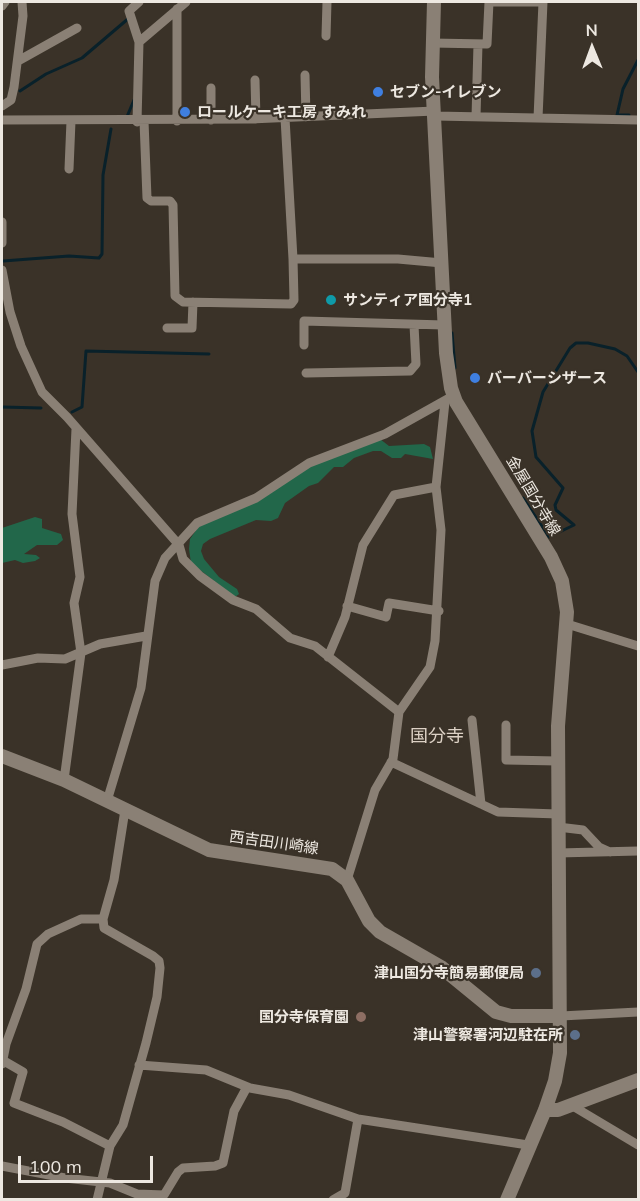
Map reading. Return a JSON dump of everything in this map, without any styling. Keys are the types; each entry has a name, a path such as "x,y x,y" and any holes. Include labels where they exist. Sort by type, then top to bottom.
{"main road":[{"name":"金屋国分寺線","path":"434,2 432,43 449,399 551,557 566,596 567,624 559,716 558,761 561,1016"},
{"name":"西吉田川崎線","path":"2,756 64,780 208,850 326,867 337,871 347,880"},
{"path":"347,880 365,915 380,932 441,967 496,1012 511,1016 561,1016 557,1071 545,1110 528,1145 510,1198"},
{"path":"545,1110 558,1110 639,1080"}],"street":[{"path":"2,6 5,2"},
{"path":"2,106 11,100 24,16 22,2"},
{"path":"139,2 129,11 139,42 146,197 151,201 173,204 175,296 183,302 293,304 293,260 285,118"},
{"path":"139,42 186,2"},
{"path":"326,36 327,2"},
{"path":"432,43 487,44 489,2 543,2 538,118"},
{"path":"177,9 177,121"},
{"path":"18,61 77,28"},
{"path":"476,117 478,44"},
{"path":"305,75 306,117"},
{"path":"255,80 256,119"},
{"path":"211,88 211,120"},
{"path":"2,120 141,122 435,113 476,117 639,120"},
{"path":"69,169 71,121"},
{"path":"2,222 2,243"},
{"path":"293,260 398,259 442,263"},
{"path":"2,270 10,312 21,346 42,392 179,545 183,559 200,576 233,600 256,609 290,638 315,646 399,712"},
{"path":"167,328 192,328 193,302"},
{"path":"304,345 304,321 414,326 444,325"},
{"path":"306,373 410,371 416,364 414,326"},
{"path":"347,880 375,790 391,762 399,712 430,667 439,611 441,511 436,487 449,399"},
{"path":"107,801 141,688 146,636 157,572 165,558 197,523 256,498 309,464 385,434 449,399"},
{"path":"64,780 81,653 74,603 80,577 72,514 76,429"},
{"path":"328,657 347,606 363,544 394,495 436,487"},
{"path":"347,606 386,617 389,603 439,611"},
{"path":"567,624 639,646"},
{"path":"2,665 38,658 65,658 100,645 146,636"},
{"path":"472,720 481,804"},
{"path":"506,725 506,760 558,761"},
{"path":"391,762 504,814 558,820 583,830 599,846 610,852"},
{"path":"97,1200 110,1146 123,1125 158,998 159,961 108,933 104,928 103,919 114,880 125,810"},
{"path":"558,853 639,851"},
{"path":"103,919 81,919 48,934 37,944 26,989 6,1044 3,1063 23,1072 14,1103 63,1122 110,1146"},
{"path":"561,1016 639,1012"},
{"path":"139,1065 206,1070 247,1087 289,1095 358,1119 528,1145"},
{"path":"2,1166 110,1183 131,1193 160,1196 168,1192 175,1176 183,1168 220,1165 226,1156 236,1107 247,1087"},
{"path":"571,1105 639,1145"},
{"path":"333,1200 345,1193 358,1119"}],"green space":[{"path":"380,439 389,446 424,444 430,447 433,459 405,454 401,458 392,458 381,451 373,451 354,458 343,467 334,467 318,483 309,486 285,503 278,518 271,521 256,520 210,539 203,544 201,551 204,559 219,577 237,589 239,594 235,597 191,563 190,539 199,526 257,500 311,466"},
{"path":"35,517 42,519 42,528 61,534 63,540 57,545 37,545 24,554 36,555 40,558 35,561 23,563 15,560 2,563 2,528"}],"waterway":[{"path":"20,91 46,74 82,58 129,18"},
{"path":"629,115 617,115 623,89 638,60"},
{"path":"126,119 134,100"},
{"path":"3,261 69,256 99,258 102,254 103,175 111,129"},
{"path":"452,333 455,368"},
{"path":"523,498 549,537 574,525 556,510 555,505 563,488 536,457 532,431 543,392 570,348 576,343 588,343 615,349 627,356 638,372"},
{"path":"72,412 82,407 86,351 209,354"},
{"path":"2,407 41,408"}],"place":[{"name":"セブン-イレブン","path":"378,92"},
{"name":"ロールケーキ工房 すみれ","path":"185,112"},
{"name":"サンティア国分寺1","path":"331,300"},
{"name":"バーバーシザース","path":"475,378"},
{"name":"津山国分寺簡易郵便局","path":"536,973"},
{"name":"国分寺保育園","path":"361,1017"},
{"name":"津山警察署河辺駐在所","path":"575,1035"}],"district":[{"name":"国分寺","path":"437,737"}]}
